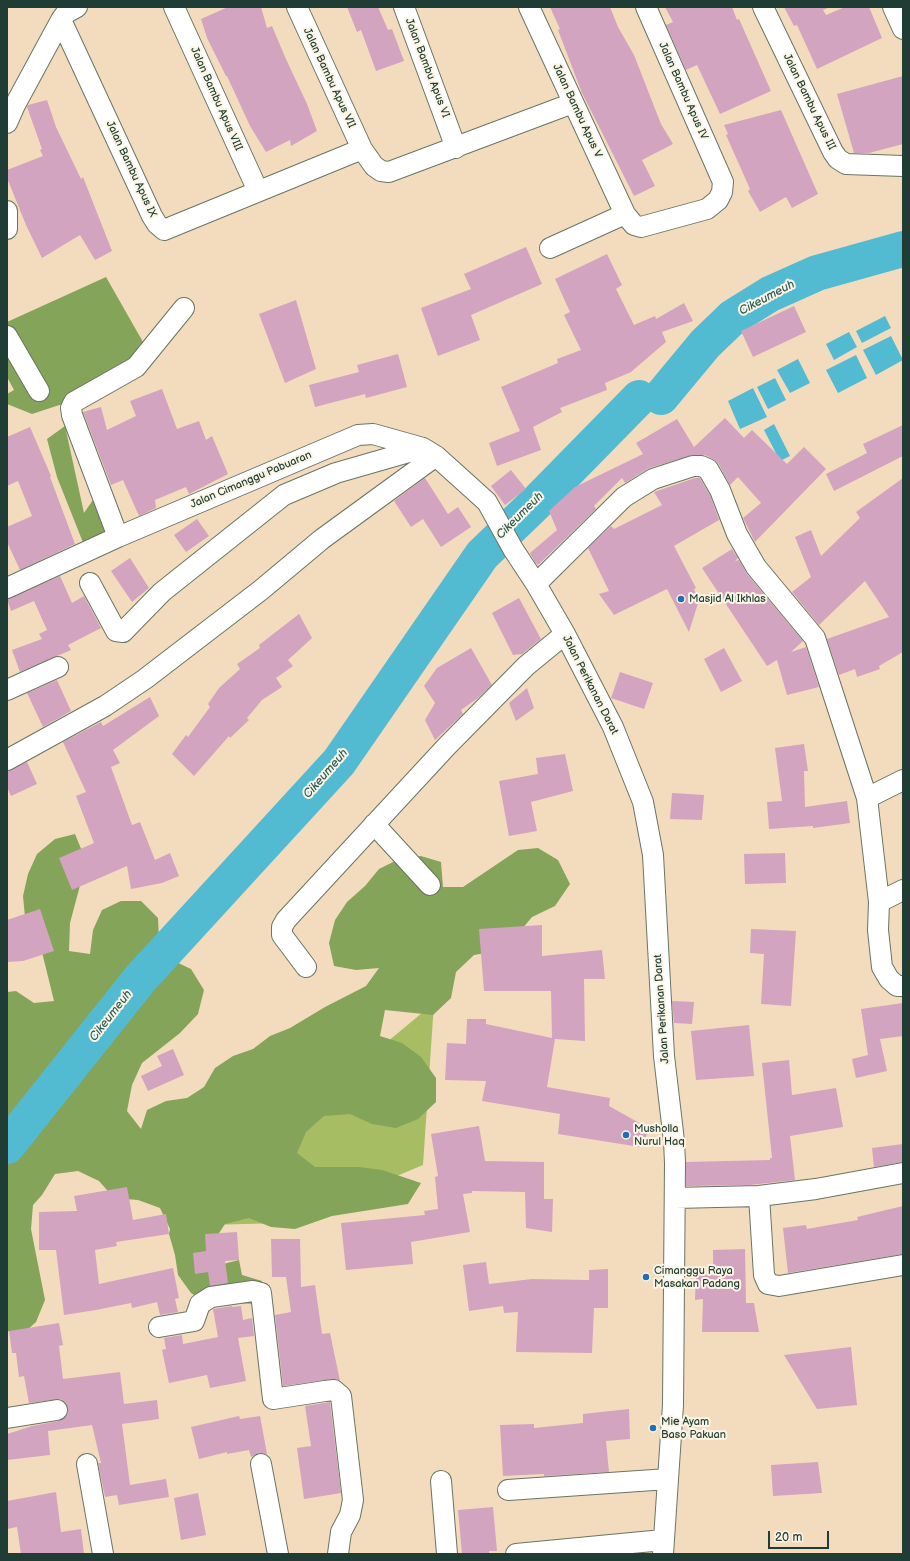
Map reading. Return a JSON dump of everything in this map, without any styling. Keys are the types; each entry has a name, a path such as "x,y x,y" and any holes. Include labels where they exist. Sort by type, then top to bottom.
{"street":[{"path":"7,123 15,104 61,20 66,13 77,7"},
{"name":"Jalan Bambu Apus VIII","path":"174,7 258,191"},
{"name":"Jalan Bambu Apus VII","path":"297,7 362,149 374,166 381,171 389,172 573,103"},
{"name":"Jalan Bambu Apus VI","path":"404,7 450,128 456,148"},
{"name":"Jalan Bambu Apus V","path":"529,7 625,214"},
{"name":"Jalan Bambu Apus IV","path":"625,214 634,225 641,227 706,209 718,200 722,192 723,182 721,174 646,7"},
{"name":"Jalan Bambu Apus III","path":"764,7 833,152 838,159 846,164 903,166"},
{"path":"893,7 903,29"},
{"name":"Jalan Bambu Apus IX","path":"61,20 157,224 164,230 362,149"},
{"path":"7,211 7,229"},
{"path":"550,248 625,214"},
{"path":"118,537 72,415 71,408 74,402 136,367 184,308"},
{"path":"7,336 39,391"},
{"name":"Jalan Cimanggu Pabuaran","path":"7,588 118,537 358,435 373,434 430,452 487,502"},
{"path":"90,583 116,631 123,632 162,592 284,495 336,473 430,452"},
{"path":"7,760 104,706 145,679 261,590 430,452"},
{"path":"536,584 624,497 653,479 693,466 701,466 708,469 720,490 737,534 756,567 815,638 867,798 879,902 878,930 882,967 889,979 897,986 903,986"},
{"name":"Jalan Perikanan Darat","path":"487,502 513,549 536,584 564,634 615,733 640,795 648,825 653,855 664,1056 674,1141 675,1198 673,1405 663,1547"},
{"path":"306,967 282,935 282,927 286,920 447,746 526,666 564,634"},
{"path":"7,690 58,667"},
{"path":"867,798 903,780"},
{"path":"374,824 430,885"},
{"path":"879,902 903,890"},
{"path":"675,1198 759,1196 816,1189 903,1172"},
{"path":"759,1196 764,1275 768,1284 779,1286 903,1265"},
{"path":"159,1327 194,1321 200,1304 211,1297 253,1291 261,1293 272,1399 325,1390 334,1390 341,1396 353,1500 350,1516 341,1532 338,1554"},
{"path":"7,1418 57,1410"},
{"path":"87,1464 103,1554"},
{"path":"261,1464 278,1554"},
{"path":"508,1490 668,1479"},
{"path":"441,1481 446,1554"},
{"path":"516,1554 663,1547"}],"green space":[{"path":"106,277 143,342 105,390 32,414 7,404 7,394 14,390 7,377 7,322"},
{"path":"65,426 84,513 97,494 113,535 84,545 57,477 47,439"},
{"path":"75,834 84,856 82,878 70,923 69,951 90,954 93,930 102,910 121,901 141,901 158,918 159,941 172,960 191,969 204,990 198,1014 180,1033 142,1063 132,1085 127,1111 141,1129 147,1110 166,1101 187,1098 204,1087 215,1068 233,1056 253,1049 270,1036 290,1028 325,1007 366,986 379,968 356,970 334,966 329,943 335,920 347,902 365,886 379,869 399,859 421,856 441,862 443,887 463,887 518,850 538,848 558,860 570,884 555,906 532,917 517,935 497,951 474,955 456,972 451,998 433,1015 385,1010 380,1036 402,1043 421,1057 436,1078 436,1102 418,1119 396,1128 372,1124 350,1114 324,1116 306,1132 297,1153 315,1167 359,1167 382,1170 421,1183 408,1204 332,1216 295,1229 271,1227 249,1218 225,1224 212,1244 219,1265 239,1260 242,1275 262,1281 257,1304 233,1303 210,1305 191,1293 178,1275 175,1255 169,1234 170,1229 160,1208 138,1200 114,1198 99,1181 78,1171 55,1174 42,1195 33,1205 31,1229 45,1300 36,1322 17,1339 9,1331 7,1332 7,992 16,991 34,1003 54,1001 38,936 25,917 23,896 28,874 37,854 55,839"},
{"path":"434,1003 423,1165 284,1223 206,1225 203,1195"}],"water":[{"path":"885,316 891,328 862,343 856,331"},
{"path":"849,332 857,347 834,360 826,344"},
{"path":"891,336 903,360 876,375 863,350"},
{"path":"856,355 867,378 838,393 826,370"},
{"path":"798,359 810,383 790,393 777,370"},
{"path":"775,378 786,400 768,409 757,387"},
{"path":"753,388 767,417 740,429 728,401"},
{"path":"774,424 790,456 780,461 764,430"}],"building":[{"path":"228,7 261,7 267,28 272,26 307,104 317,131 291,146 290,140 266,152 250,126 227,76 207,38 201,19"},
{"path":"347,7 378,7 388,30 392,29 404,61 376,71 361,30 357,32"},
{"path":"550,7 610,7 618,27 634,55 661,124 673,144 642,160 655,186 634,196 582,93 558,30 560,29"},
{"path":"665,7 732,7 737,20 739,19 771,91 720,114 697,65 686,70 666,25 673,22"},
{"path":"784,7 830,7 823,10 826,15 845,7 869,7 882,38 817,69 797,25 794,26"},
{"path":"903,76 903,144 869,153 854,153 837,94"},
{"path":"47,100 56,127 81,179 83,177 112,251 95,260 80,235 42,258 26,225 7,178 7,170 43,156 40,150 42,149 27,107 28,105"},
{"path":"781,110 818,194 792,208 786,197 760,212 748,191 750,189 726,135 728,134 724,125"},
{"path":"526,247 542,284 471,315 480,340 438,356 421,308 471,289 464,274"},
{"path":"607,254 622,285 616,289 634,325 655,316 656,319 684,303 693,321 662,332 666,342 631,372 605,383 607,390 560,408 562,412 533,427 541,450 497,466 489,443 520,431 501,387 558,363 557,359 581,350 564,315 570,312 555,279"},
{"path":"296,300 316,369 285,383 259,314"},
{"path":"794,306 806,332 753,357 741,331"},
{"path":"398,354 407,387 366,398 365,394 315,407 309,385 359,372 357,365"},
{"path":"162,389 177,429 199,421 206,440 212,436 228,474 189,494 186,487 155,500 156,508 139,516 123,480 111,485 83,412 101,407 107,430 136,416 130,401"},
{"path":"725,418 744,438 752,430 787,464 804,447 826,469 755,542 743,518 761,503 738,477 730,485 718,463 713,459 705,455 693,455 649,468 625,483 622,478 594,506 596,509 538,565 535,562 530,553 557,530 549,511 575,487 643,454 636,443 677,419 694,447"},
{"path":"903,425 903,456 834,491 826,474 867,453 863,444"},
{"path":"30,427 51,476 50,477 75,544 20,570 7,542 7,527 32,516 18,481 7,486 7,437"},
{"path":"511,470 526,489 505,505 491,486"},
{"path":"425,478 448,514 458,507 471,527 441,547 423,519 411,527 394,501"},
{"path":"695,478 700,478 710,495 719,520 674,546 696,588 694,589 699,600 689,632 667,589 614,615 599,594 609,591 588,548 611,526 614,529 662,505 654,492"},
{"path":"903,478 903,652 879,666 880,669 857,677 855,669 839,675 827,639 889,617 865,581 819,625 792,592 811,577 795,537 811,530 821,556 860,518 856,512"},
{"path":"197,519 209,536 186,552 174,535"},
{"path":"732,549 738,558 735,561 739,560 747,574 803,641 791,652 806,647 819,687 787,695 777,660 767,666 702,568"},
{"path":"130,558 149,588 132,602 111,571"},
{"path":"60,576 72,603 84,596 101,628 68,645 71,650 20,672 12,650 42,639 39,634 47,630 34,601 11,611 7,599"},
{"path":"519,598 541,639 522,654 513,655 492,613"},
{"path":"299,614 312,638 288,660 293,666 276,678 282,687 262,700 247,718 249,720 230,738 229,736 194,776 172,754 186,735 188,737 210,707 208,704 219,688 240,669 237,664 260,648 259,645"},
{"path":"471,648 492,685 478,698 461,710 463,714 435,740 425,720 435,703 424,686 437,668"},
{"path":"724,648 742,681 721,692 704,659"},
{"path":"620,672 653,683 644,709 611,698"},
{"path":"57,680 71,711 43,727 27,693"},
{"path":"527,688 534,708 516,721 509,703"},
{"path":"150,697 159,716 113,750 120,763 111,767 132,825 140,822 155,860 170,853 179,876 162,883 131,889 127,866 72,890 59,858 94,843 76,796 86,792 63,742 101,722 103,726"},
{"path":"804,744 808,771 804,771 805,807 847,801 850,823 813,828 813,826 769,829 767,802 782,801 775,748"},
{"path":"565,754 573,791 531,802 537,831 509,836 499,781 538,774 536,758"},
{"path":"27,762 37,784 11,796 7,787 7,771"},
{"path":"672,793 704,795 702,820 670,819"},
{"path":"785,853 786,883 745,884 744,854"},
{"path":"40,909 54,951 23,961 7,962 7,920"},
{"path":"542,925 542,956 602,950 605,979 584,979 585,1041 555,1039 547,1087 610,1098 609,1106 650,1129 640,1147 558,1134 560,1114 482,1101 486,1081 445,1080 447,1043 466,1044 467,1019 486,1019 486,1024 552,1038 551,991 484,991 479,929"},
{"path":"751,929 796,931 791,1006 761,1004 764,954 750,953"},
{"path":"672,1001 694,1002 692,1024 674,1023"},
{"path":"903,1003 903,1036 880,1039 887,1071 856,1078 852,1059 868,1055 861,1009"},
{"path":"749,1025 754,1076 696,1080 691,1031"},
{"path":"173,1049 184,1075 148,1091 141,1076 162,1066 157,1056"},
{"path":"789,1060 792,1095 836,1088 843,1127 790,1136 795,1180 750,1185 686,1186 686,1162 770,1160 770,1158 772,1158 762,1063"},
{"path":"479,1126 485,1161 544,1162 544,1199 553,1199 552,1232 526,1228 525,1192 472,1191 472,1193 463,1194 470,1232 411,1242 413,1264 346,1270 341,1223 425,1215 424,1211 438,1209 435,1177 438,1176 431,1134"},
{"path":"903,1144 903,1162 874,1167 872,1148"},
{"path":"127,1187 133,1220 166,1214 169,1234 116,1242 117,1246 95,1250 99,1284 173,1268 179,1298 175,1299 178,1312 160,1315 157,1302 132,1308 131,1303 64,1315 56,1250 39,1250 39,1212 77,1211 74,1196"},
{"path":"903,1206 903,1254 788,1273 783,1228 806,1225 807,1229 858,1220 857,1217"},
{"path":"237,1232 239,1260 225,1261 228,1283 210,1286 208,1272 195,1274 193,1253 206,1251 205,1234"},
{"path":"271,1239 300,1239 301,1287 315,1285 322,1334 330,1333 340,1381 333,1379 283,1386 275,1315 291,1312 286,1277 272,1277"},
{"path":"745,1249 746,1303 754,1303 759,1332 702,1332 703,1299 695,1300 696,1275 713,1275 713,1250"},
{"path":"486,1262 489,1284 532,1279 589,1280 589,1270 608,1269 608,1308 594,1308 592,1353 516,1352 518,1312 504,1313 503,1306 469,1311 463,1265"},
{"path":"241,1306 243,1320 252,1318 254,1336 238,1338 246,1381 210,1388 207,1375 169,1383 162,1350 166,1349 164,1338 182,1335 183,1344 218,1337 213,1309"},
{"path":"59,1323 63,1345 59,1346 63,1379 120,1372 124,1404 157,1400 159,1419 122,1424 130,1485 166,1479 169,1497 119,1505 117,1495 105,1497 98,1463 101,1463 92,1425 48,1431 50,1455 7,1460 7,1434 32,1426 59,1421 68,1414 66,1403 61,1399 29,1403 24,1376 19,1377 16,1353 12,1353 9,1331"},
{"path":"851,1347 857,1405 817,1409 784,1355"},
{"path":"330,1402 341,1493 304,1499 297,1448 311,1446 305,1406"},
{"path":"629,1409 630,1439 606,1441 609,1472 544,1476 544,1474 503,1476 500,1425 534,1424 534,1428 583,1423 583,1414"},
{"path":"239,1416 240,1419 260,1416 267,1454 258,1453 251,1457 249,1450 227,1454 227,1452 199,1459 191,1427"},
{"path":"818,1462 822,1493 773,1496 771,1465"},
{"path":"56,1492 61,1532 81,1529 84,1554 21,1554 17,1527 7,1529 7,1501"},
{"path":"198,1493 206,1535 181,1540 174,1498"},
{"path":"493,1507 497,1551 489,1551 489,1554 462,1554 458,1510"}],"waterway":[{"name":"Cikeumeuh","path":"661,397 705,344 733,317 770,294 817,273 903,249"},
{"name":"Cikeumeuh","path":"7,1146 140,979 339,762 482,555 538,501 639,398"}],"place":[{"name":"Masjid Al Ikhlas","path":"681,599"},
{"name":"Musholla Nurul Haq","path":"626,1135"},
{"name":"Cimanggu Raya Masakan Padang","path":"646,1277"},
{"name":"Mie Ayam Baso Pakuan","path":"653,1428"}]}
